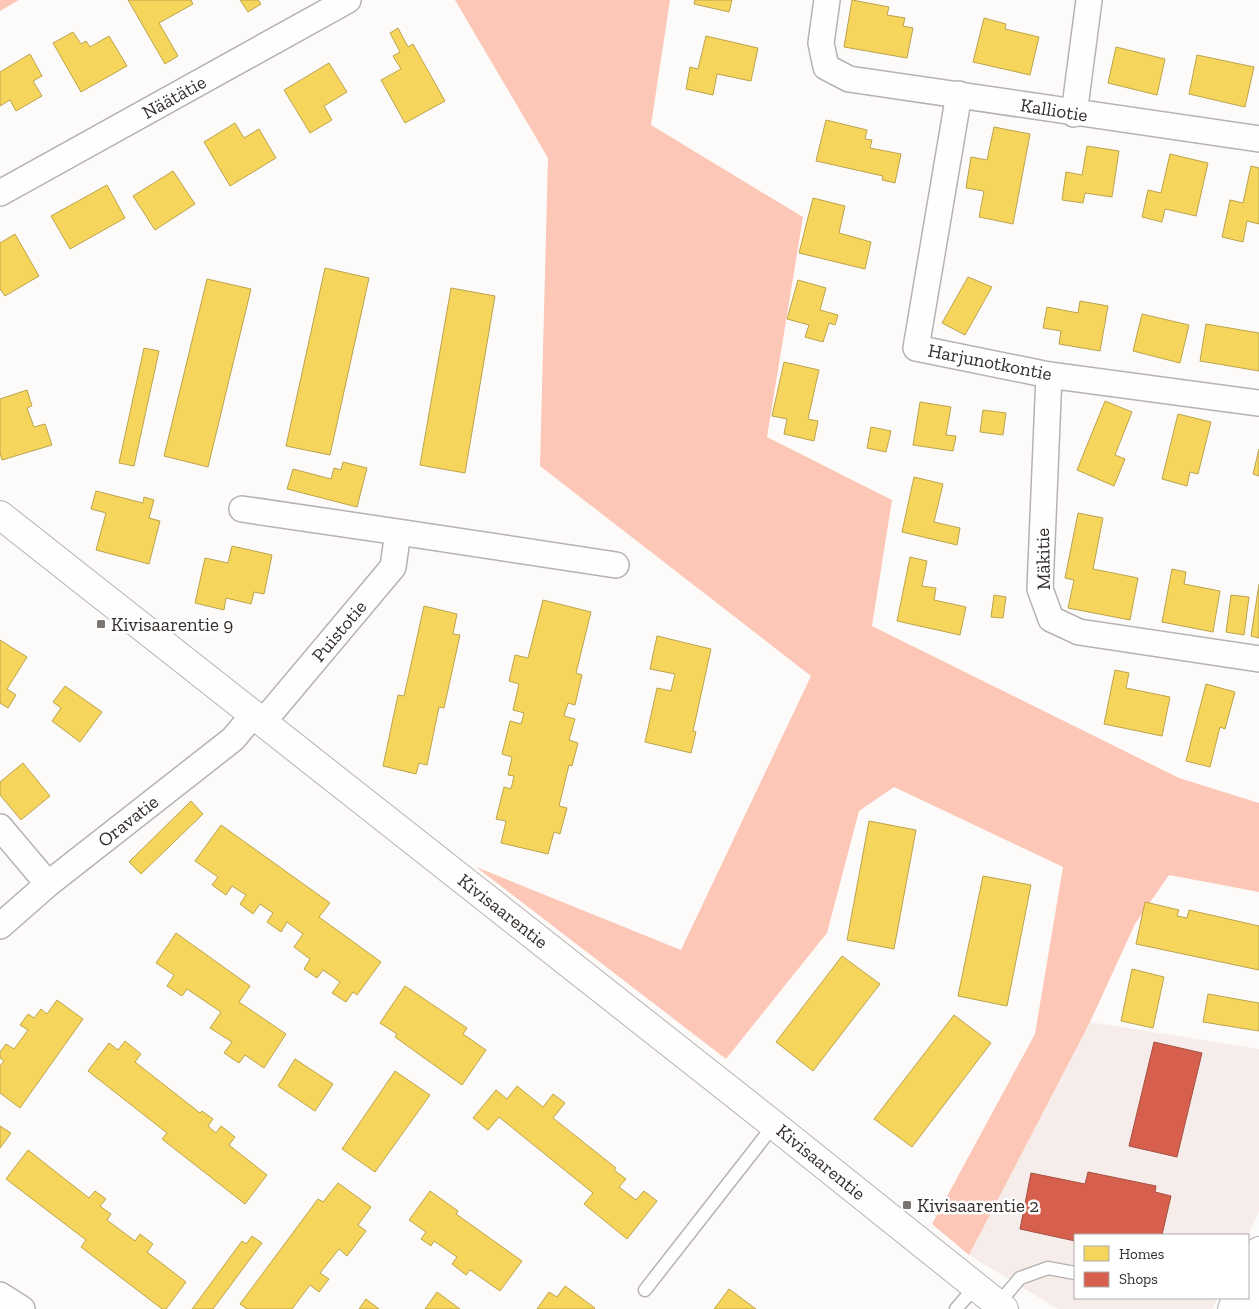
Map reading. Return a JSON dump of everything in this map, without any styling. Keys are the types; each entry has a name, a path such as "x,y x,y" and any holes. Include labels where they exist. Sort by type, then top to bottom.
{"street":[{"name":"Näätätie","path":"0,193 348,0"},
{"name":"Kalliotie","path":"827,0 821,43 826,67 849,79 958,94 1074,114 1259,139"},
{"path":"1074,114 1089,0"},
{"name":"Harjunotkontie","path":"958,94 916,348 1049,375 1259,402"},
{"name":"Mäkitie","path":"1049,375 1040,589 1051,619 1079,632 1259,659"},
{"path":"242,509 616,565"},
{"name":"Kivisaarentie","path":"0,516 259,718 1001,1307"},
{"name":"Puistotie","path":"259,718 393,566 398,532"},
{"name":"Oravatie","path":"0,926 48,884 259,718"},
{"path":"0,827 48,884"},
{"path":"1249,1273 1259,1251"},
{"path":"1255,1309 1259,1288"},
{"path":"0,1295 22,1309"}],"lane":[{"path":"645,1290 774,1125"},
{"path":"1001,1307 1020,1278 1048,1268 1074,1273"},
{"path":"956,1309 975,1286"}],"shaded area":[{"path":"0,0 19,0 0,11"},
{"path":"455,0 670,0 651,125 803,217 767,437 892,500 872,626 1179,778 1259,803 1259,892 1169,875 1135,924 1090,1022 969,1255 932,1224 1035,1034 1063,867 894,787 859,811 827,933 726,1059 476,867 681,950 811,676 540,466 548,158"},
{"path":"1090,1022 1259,1049 1259,1211 1248,1234 1074,1234 1074,1299 1217,1299 1212,1309 1058,1309 969,1255"}],"building: Homes":[{"path":"128,0 191,0 193,4 159,23 178,56 165,64"},
{"path":"240,0 258,0 261,4 248,12"},
{"path":"695,0 732,0 729,12 694,4"},
{"path":"852,0 889,7 887,15 905,18 903,26 913,28 907,58 844,47"},
{"path":"984,18 1006,24 1005,29 1039,37 1030,75 973,62"},
{"path":"398,28 408,47 413,44 445,101 405,123 381,80 401,69 393,56 400,52 390,33"},
{"path":"73,32 81,44 86,41 90,47 109,36 127,66 81,92 53,43"},
{"path":"706,36 758,48 751,81 717,74 713,95 686,89 690,67 698,69"},
{"path":"1116,47 1165,59 1157,95 1108,83"},
{"path":"30,54 42,76 33,81 42,96 16,111 10,100 0,106 0,72"},
{"path":"1197,55 1254,67 1245,107 1189,94"},
{"path":"329,63 347,92 324,106 332,120 310,133 284,90"},
{"path":"826,120 867,130 865,139 872,140 870,148 901,154 895,183 882,180 883,176 816,161"},
{"path":"235,123 244,138 259,129 276,158 230,186 204,142"},
{"path":"994,127 1030,134 1013,224 979,217 984,191 966,188 971,157 987,160"},
{"path":"1087,146 1119,151 1112,197 1085,193 1083,203 1062,200 1066,172 1082,175"},
{"path":"1170,154 1208,163 1196,216 1165,209 1162,222 1142,217 1148,190 1161,193"},
{"path":"1251,166 1259,168 1259,224 1247,221 1243,242 1222,237 1230,200 1243,203"},
{"path":"173,171 195,204 155,230 133,196"},
{"path":"107,185 125,218 70,249 51,216"},
{"path":"813,198 845,206 839,233 871,242 865,269 799,253"},
{"path":"15,234 39,276 5,296 0,289 0,243"},
{"path":"325,268 369,278 330,455 286,446"},
{"path":"968,277 992,287 965,335 942,323"},
{"path":"207,279 251,289 208,467 164,456"},
{"path":"798,280 826,288 820,310 838,315 835,325 829,323 823,342 805,337 809,325 787,319"},
{"path":"451,288 495,296 465,473 420,465"},
{"path":"1080,301 1108,306 1100,351 1059,344 1061,331 1043,328 1047,307 1078,313"},
{"path":"1142,314 1189,325 1180,363 1133,351"},
{"path":"1206,324 1259,333 1259,371 1200,361"},
{"path":"144,348 159,351 134,466 119,463"},
{"path":"784,362 819,370 808,419 818,421 814,441 784,434 787,419 772,416"},
{"path":"27,390 32,406 27,408 34,427 45,424 52,445 2,460 0,453 0,399"},
{"path":"1105,401 1132,412 1115,455 1125,459 1114,486 1077,470"},
{"path":"920,402 951,407 946,435 956,436 953,451 913,445"},
{"path":"983,410 1006,413 1003,435 980,432"},
{"path":"1178,414 1211,422 1198,474 1190,472 1187,486 1162,479"},
{"path":"871,427 891,431 886,452 867,448"},
{"path":"1259,449 1259,476 1253,474"},
{"path":"343,462 367,468 357,507 287,489 293,469 331,479 334,468 341,470"},
{"path":"914,477 943,484 934,522 960,528 957,545 902,532"},
{"path":"96,491 143,503 144,497 154,500 149,518 160,521 149,564 96,550 106,513 91,509"},
{"path":"1078,513 1103,518 1093,569 1138,578 1130,620 1068,608 1074,580 1065,578"},
{"path":"232,546 272,555 264,594 254,592 251,604 226,598 224,610 195,603 205,558 228,563"},
{"path":"910,557 927,561 922,586 936,588 934,600 966,607 960,635 897,621"},
{"path":"1172,569 1186,572 1184,584 1220,591 1213,632 1162,622"},
{"path":"1259,584 1259,638 1251,636"},
{"path":"994,595 1006,597 1003,618 991,617"},
{"path":"1231,595 1249,597 1244,635 1226,632"},
{"path":"543,600 591,612 576,673 582,675 575,705 568,703 564,716 575,719 569,740 578,743 572,766 569,765 559,806 567,808 560,834 554,832 548,854 501,843 506,821 496,819 504,787 511,789 514,776 508,775 512,757 502,754 510,721 521,724 524,713 513,710 519,684 509,681 515,655 528,658"},
{"path":"424,606 457,614 453,634 460,635 444,708 439,707 427,765 419,763 416,774 383,766 398,695 404,696"},
{"path":"657,636 711,649 693,731 696,732 691,753 645,742 657,688 671,691 675,674 650,669"},
{"path":"0,640 27,657 7,689 16,695 8,708 0,703"},
{"path":"1115,670 1129,673 1126,688 1170,697 1162,736 1104,724"},
{"path":"1206,684 1235,692 1225,729 1220,727 1210,767 1186,761"},
{"path":"65,686 102,712 80,742 52,721 61,708 53,702"},
{"path":"23,763 50,796 21,820 0,795 0,782"},
{"path":"191,801 203,814 141,874 129,862"},
{"path":"869,821 916,830 894,949 847,940"},
{"path":"221,825 330,903 319,917 381,962 357,995 353,992 346,1002 332,993 340,982 323,970 317,978 304,969 310,959 294,947 303,934 287,922 281,932 267,922 273,913 260,904 253,914 240,904 246,895 232,886 226,895 212,885 218,877 195,861"},
{"path":"983,876 1031,885 1007,1006 958,996"},
{"path":"1145,902 1179,910 1177,916 1187,918 1189,910 1259,926 1259,970 1136,944"},
{"path":"176,933 250,986 239,1002 286,1034 264,1068 245,1055 239,1063 224,1053 232,1042 210,1028 221,1012 187,989 182,996 167,986 174,975 156,963"},
{"path":"842,956 880,984 813,1071 776,1042"},
{"path":"1132,969 1164,977 1153,1028 1121,1021"},
{"path":"405,986 467,1028 463,1034 486,1050 462,1085 395,1037 397,1034 380,1023"},
{"path":"1208,994 1259,1003 1259,1031 1203,1022"},
{"path":"57,1000 83,1019 20,1108 0,1093 0,1066 4,1061 0,1058 0,1052 6,1044 14,1049 28,1030 20,1025 28,1014 34,1018 41,1009 47,1014"},
{"path":"954,1015 991,1043 912,1147 874,1119"},
{"path":"125,1041 141,1054 135,1062 200,1113 202,1111 213,1119 208,1126 216,1133 221,1126 235,1137 229,1145 267,1175 245,1204 162,1139 167,1133 88,1071 109,1043 118,1050"},
{"path":"295,1059 333,1084 315,1111 278,1086"},
{"path":"395,1071 430,1095 375,1172 342,1149"},
{"path":"517,1086 543,1107 553,1094 565,1103 553,1118 616,1168 614,1170 626,1179 619,1187 636,1200 644,1191 657,1201 627,1239 584,1204 593,1193 499,1117 488,1130 473,1118 496,1090 507,1099"},
{"path":"0,1126 11,1133 0,1148"},
{"path":"28,1150 89,1198 95,1191 106,1199 100,1206 111,1214 107,1220 135,1241 140,1234 153,1244 147,1252 186,1282 166,1309 162,1309 81,1247 86,1240 6,1179"},
{"path":"338,1183 371,1207 358,1225 366,1231 347,1256 339,1249 320,1273 329,1279 319,1292 310,1285 292,1309 247,1309 240,1304 318,1199 323,1202"},
{"path":"430,1191 458,1211 456,1214 522,1261 500,1291 470,1270 466,1275 452,1264 457,1257 434,1241 431,1246 421,1239 426,1232 409,1220"},
{"path":"252,1236 262,1243 213,1309 192,1309 242,1241 246,1244"},
{"path":"565,1286 595,1308 537,1309 549,1292 557,1297"},
{"path":"729,1289 756,1309 714,1309"},
{"path":"437,1292 460,1309 425,1309"},
{"path":"366,1299 379,1309 359,1309"}],"building: Shops":[{"path":"1154,1042 1202,1053 1177,1157 1129,1146"},
{"path":"1088,1172 1156,1186 1155,1192 1171,1196 1162,1234 1074,1234 1074,1241 1020,1229 1031,1173 1085,1184"}],"place":[{"name":"Kivisaarentie 9","path":"101,624"},
{"name":"Kivisaarentie 2","path":"907,1205"}]}
